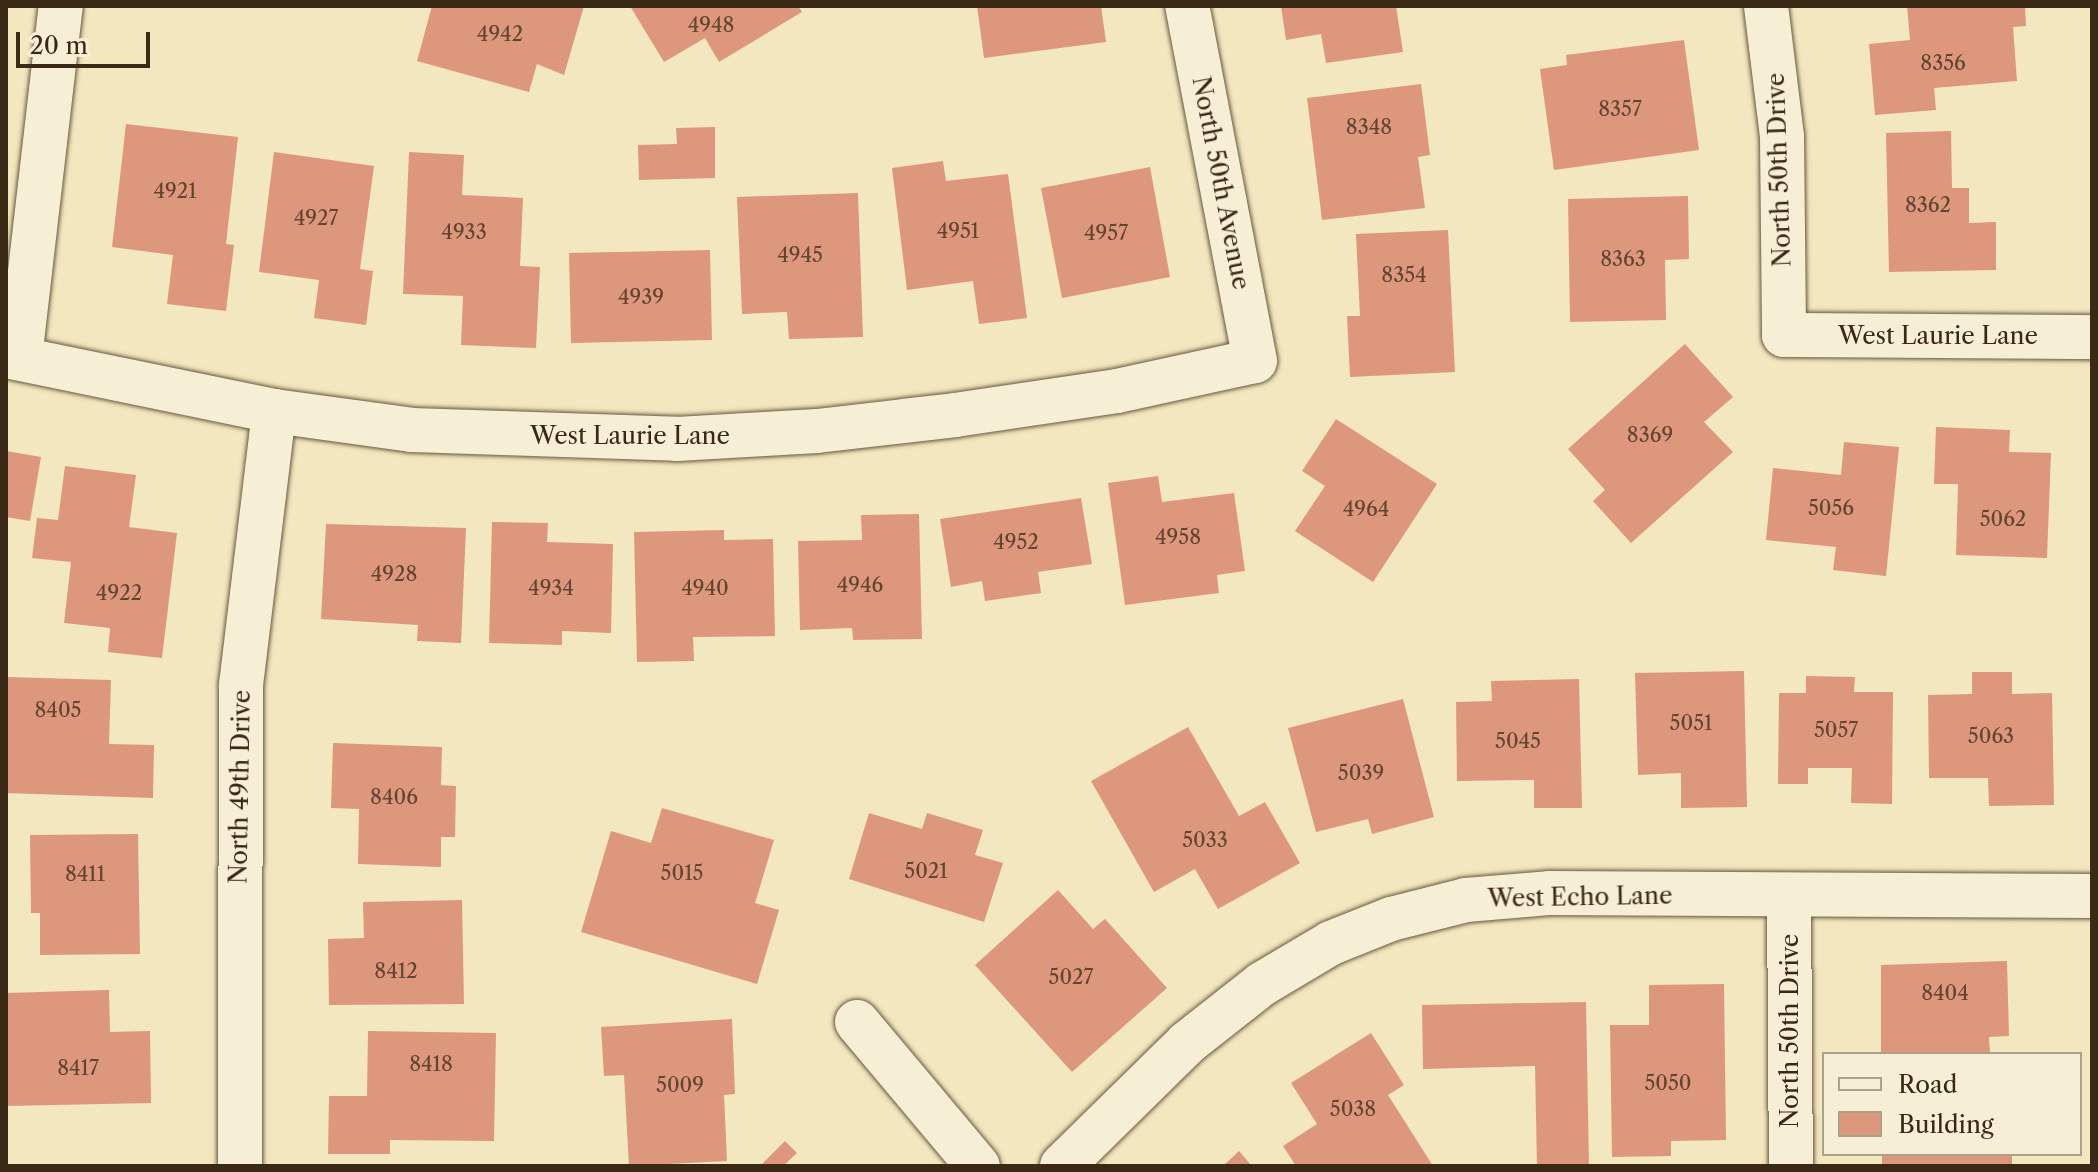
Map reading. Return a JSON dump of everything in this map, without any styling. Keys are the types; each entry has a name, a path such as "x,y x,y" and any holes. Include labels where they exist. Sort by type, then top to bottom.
{"street":[{"path":"13,357 61,6"},
{"name":"North 50th Avenue","path":"1187,6 1255,361"},
{"name":"North 50th Drive","path":"1766,6 1782,137 1784,335"},
{"name":"West Laurie Lane","path":"1784,335 2092,337"},
{"name":"West Laurie Lane","path":"13,357 274,411 412,430 677,439 817,431 955,415 1117,391 1255,361"},
{"name":"North 49th Drive","path":"240,1166 241,685 274,411"},
{"name":"West Echo Lane","path":"1062,1166 1187,1043 1262,984 1331,943 1391,919 1466,900 1549,893 2092,896"},
{"name":"North 50th Drive","path":"1789,896 1791,1166"},
{"path":"857,1022 978,1166"}],"building":[{"path":"432,6 584,6 564,75 537,64 529,92 417,61"},
{"path":"630,6 798,6 802,12 719,62 705,38 664,62"},
{"path":"977,6 1101,6 1106,42 984,58"},
{"path":"1281,6 1396,6 1403,52 1326,63 1321,34 1286,40"},
{"path":"1907,6 2025,6 2026,26 2013,27 2017,81 1934,88 1936,110 1875,115 1869,44 1910,40"},
{"path":"1684,40 1699,150 1554,170 1540,69 1567,65 1566,55"},
{"path":"1421,84 1430,155 1418,157 1425,208 1322,220 1307,98"},
{"path":"126,124 238,137 226,244 234,245 226,311 167,304 173,255 112,247"},
{"path":"715,127 715,178 639,180 638,145 677,144 676,128"},
{"path":"1951,131 1952,188 1969,188 1969,223 1996,222 1996,270 1889,272 1886,133"},
{"path":"274,152 374,166 360,269 373,271 366,325 314,318 319,280 259,272"},
{"path":"409,152 464,155 462,195 523,198 520,266 540,267 536,348 461,345 463,296 403,294"},
{"path":"943,161 946,181 1008,174 1027,318 979,324 973,281 907,290 892,168"},
{"path":"1150,167 1170,277 1062,298 1041,188"},
{"path":"858,193 863,337 789,339 787,312 742,314 737,197"},
{"path":"1688,196 1689,259 1665,260 1666,320 1570,322 1568,199"},
{"path":"1448,230 1455,372 1350,377 1347,316 1360,316 1356,234"},
{"path":"710,250 712,340 571,343 569,253"},
{"path":"1685,344 1733,397 1704,422 1733,452 1631,543 1593,501 1605,490 1568,449"},
{"path":"1336,419 1437,484 1373,582 1295,531 1325,486 1302,471"},
{"path":"1936,427 2010,430 2009,452 2051,453 2047,558 1956,555 1958,484 1934,484"},
{"path":"1844,442 1899,447 1886,576 1833,570 1836,547 1766,540 1773,468 1841,475"},
{"path":"6,451 41,457 30,521 6,517"},
{"path":"65,466 136,475 129,527 177,533 162,658 108,652 110,628 64,623 71,562 32,558 37,518 58,520"},
{"path":"1158,476 1162,502 1234,493 1245,571 1217,575 1219,593 1125,605 1108,483"},
{"path":"1081,498 1092,564 1038,572 1041,593 985,601 982,581 951,587 940,519"},
{"path":"919,514 922,639 853,640 852,628 800,630 798,541 862,540 861,515"},
{"path":"492,522 548,523 547,542 613,544 611,633 562,631 562,645 489,643"},
{"path":"326,524 466,528 461,643 417,641 418,625 321,619"},
{"path":"724,530 724,540 773,539 775,636 693,637 694,661 637,662 634,532"},
{"path":"1744,671 1747,807 1681,808 1681,773 1638,775 1635,673"},
{"path":"1972,672 2012,672 2012,694 2052,693 2054,805 1989,806 1988,778 1929,778 1928,695 1972,694"},
{"path":"1806,676 1855,677 1854,692 1893,692 1892,804 1851,803 1852,768 1808,768 1808,784 1778,784 1779,693 1806,693"},
{"path":"6,677 111,680 109,744 154,745 153,798 6,793"},
{"path":"1579,679 1582,808 1534,808 1534,780 1457,781 1456,702 1492,701 1491,681"},
{"path":"1403,699 1434,817 1372,834 1368,819 1316,832 1288,728"},
{"path":"1188,727 1239,816 1265,802 1300,863 1218,909 1195,869 1154,892 1091,781"},
{"path":"333,743 442,747 441,785 456,786 455,837 441,837 441,867 358,864 359,809 331,808"},
{"path":"662,808 774,840 755,903 779,910 757,984 581,932 611,831 651,843"},
{"path":"869,813 922,829 927,813 983,830 975,855 1003,863 984,922 849,879"},
{"path":"138,834 140,954 40,955 40,913 31,913 30,835"},
{"path":"1058,890 1093,929 1105,919 1167,988 1072,1072 975,965"},
{"path":"462,900 464,1004 329,1005 328,939 364,938 363,902"},
{"path":"2007,961 2009,1036 1989,1037 1990,1052 1881,1052 1881,965"},
{"path":"1724,984 1726,1140 1671,1141 1671,1156 1612,1157 1610,1025 1649,1025 1649,985"},
{"path":"109,990 110,1032 150,1031 151,1103 6,1106 6,993"},
{"path":"1586,1002 1589,1166 1537,1166 1535,1066 1423,1069 1422,1005"},
{"path":"732,1019 735,1094 724,1095 727,1161 629,1166 624,1075 604,1076 601,1027"},
{"path":"368,1031 496,1033 494,1141 390,1140 390,1154 328,1154 329,1096 367,1096"},
{"path":"1371,1033 1404,1085 1388,1095 1433,1166 1296,1166 1283,1146 1317,1124 1291,1083"},
{"path":"785,1141 797,1153 783,1166 760,1166"},
{"path":"1239,1151 1252,1166 1223,1166"},
{"path":"1882,1156 2012,1156 2012,1166 1882,1166"}]}
